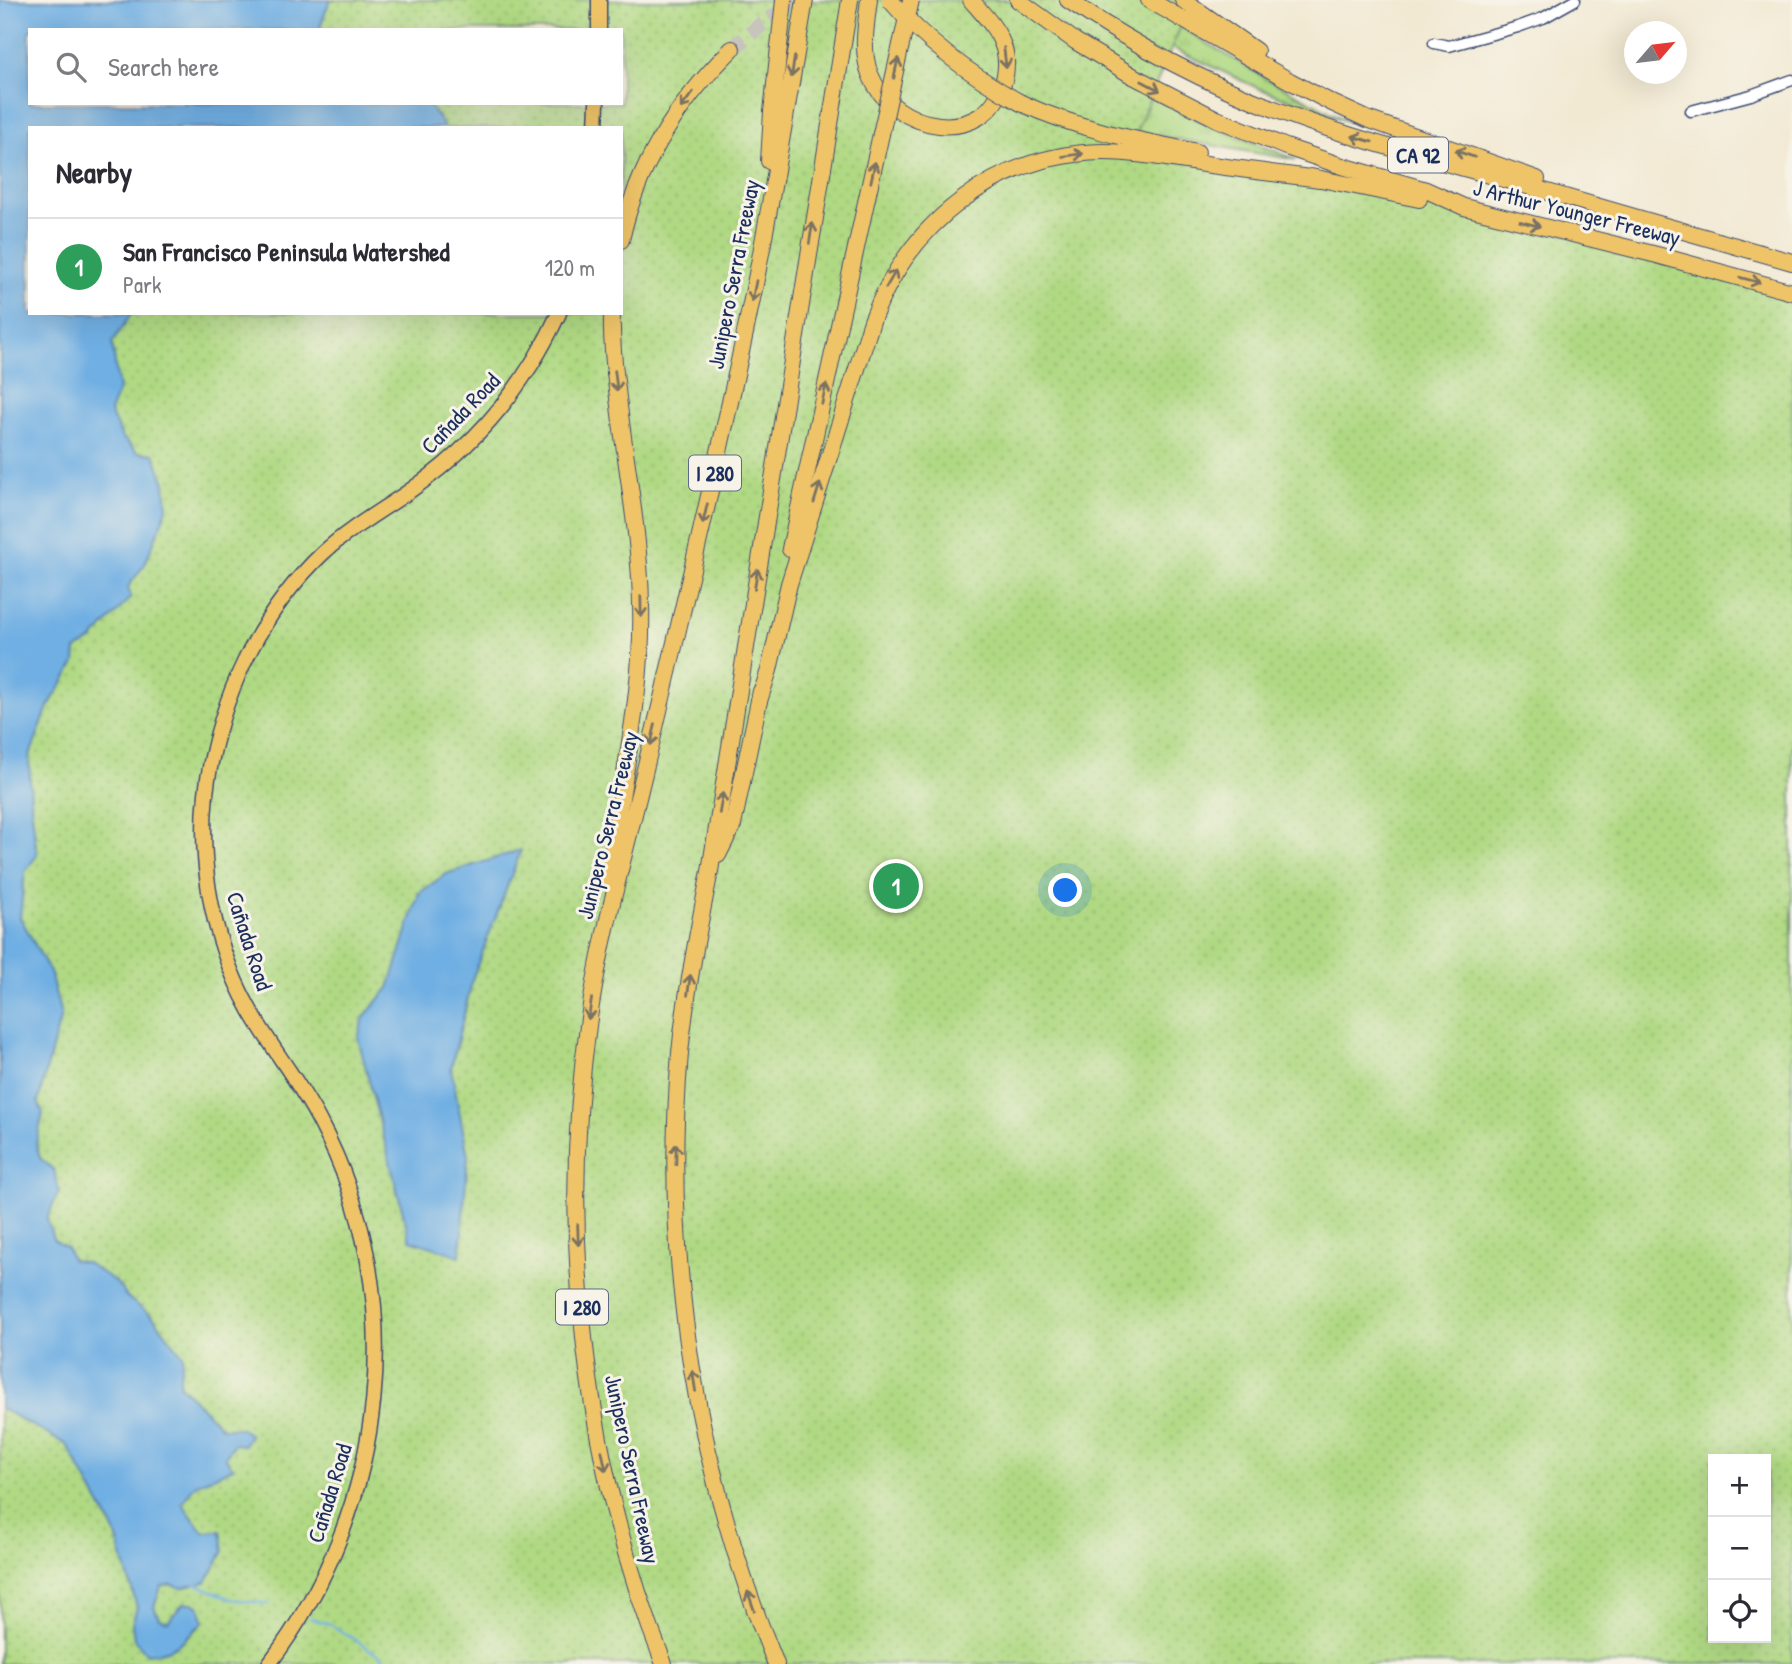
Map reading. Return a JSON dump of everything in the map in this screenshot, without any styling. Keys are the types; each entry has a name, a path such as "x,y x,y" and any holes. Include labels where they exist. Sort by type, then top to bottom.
{"highway":[{"path":"765,230 771,122 784,0"},
{"name":"Junipero Serra Freeway","path":"664,1664 634,1578 598,1437 587,1362 577,1225 580,1102 588,1021 602,941 742,348 805,0"},
{"name":"I 280","path":"776,1664 733,1549 697,1402 679,1269 676,1215 680,1053 690,973 710,871 849,0"},
{"path":"869,0 866,54 870,75 877,87 900,112 924,123 948,126 970,121 986,111 998,95 1005,77 1006,59 999,36 971,0"},
{"path":"890,0 945,54 989,85 1049,116 1096,131 1464,207"},
{"path":"760,701 764,669 911,0"},
{"name":"J Arthur Younger Freeway","path":"1018,0 1075,41 1170,95 1226,122 1305,154 1426,190 1464,207 1792,292"},
{"name":"J Arthur Younger Freeway","path":"1068,0 1165,59 1227,90 1274,109 1350,135 1792,262"},
{"path":"1149,0 1330,102 1386,126 1623,207 1640,218"},
{"path":"1183,0 1330,102"},
{"path":"623,234 635,195 662,137 696,87 732,49"},
{"path":"710,871 733,825 760,701 792,575 872,321 888,283 920,238 940,217 973,192 1002,176 1043,161 1084,153 1126,153 1320,179"},
{"path":"602,941 615,827 637,697 642,638 639,572 615,372 612,315"}],"main road":[{"path":"599,28 600,0"},
{"path":"596,126 597,105"},
{"name":"Cañada Road","path":"269,1664 288,1640 314,1595 337,1548 355,1497 369,1442 376,1385 375,1310 363,1235 338,1160 303,1092 247,1005 222,943 207,876 205,841 205,803 212,757 227,702 240,669 268,620 296,582 342,537 432,475 473,438 519,383 558,315"}],"street":[{"path":"1434,43 1449,46 1518,27 1543,18 1575,0"},
{"path":"1691,111 1751,95 1792,80"}],"green space":[{"path":"0,0 1192,0 1127,153 1464,207 1792,294 1792,1664 0,1664"},
{"path":"1154,11 1260,75 1349,122 1258,88 1164,44"},
{"path":"1124,83 1204,123 1297,160 1112,128"}],"water":[{"path":"0,0 330,0 321,28 28,28 28,105 428,105 443,126 28,126 28,315 131,315 112,343 119,389 110,412 122,437 137,452 154,454 165,483 167,509 145,564 128,587 131,597 92,640 76,650 75,663 48,707 29,758 37,855 25,872 20,917 50,972 61,1015 38,1102 43,1113 36,1144 40,1158 54,1170 59,1191 47,1219 53,1239 67,1248 72,1260 87,1263 116,1282 127,1297 153,1317 183,1355 179,1384 222,1428 240,1428 250,1435 244,1445 234,1444 225,1457 233,1468 195,1485 182,1503 203,1532 221,1531 224,1551 206,1582 182,1588 171,1584 161,1587 154,1607 159,1618 168,1621 184,1603 200,1607 203,1622 190,1635 172,1648 147,1654 134,1639 132,1624 137,1607 115,1532 67,1445 0,1408"},
{"path":"521,850 473,977 451,1068 468,1156 460,1256 410,1240 358,1038 364,1017 389,988 419,893 446,874"}],"waterway":[{"path":"196,1584 231,1599 268,1604"},
{"path":"310,1618 330,1624 391,1663"}],"tunnel":[{"path":"732,49 761,25 800,0"}],"place":[{"name":"San Francisco Peninsula Watershed","path":"896,886"}]}
